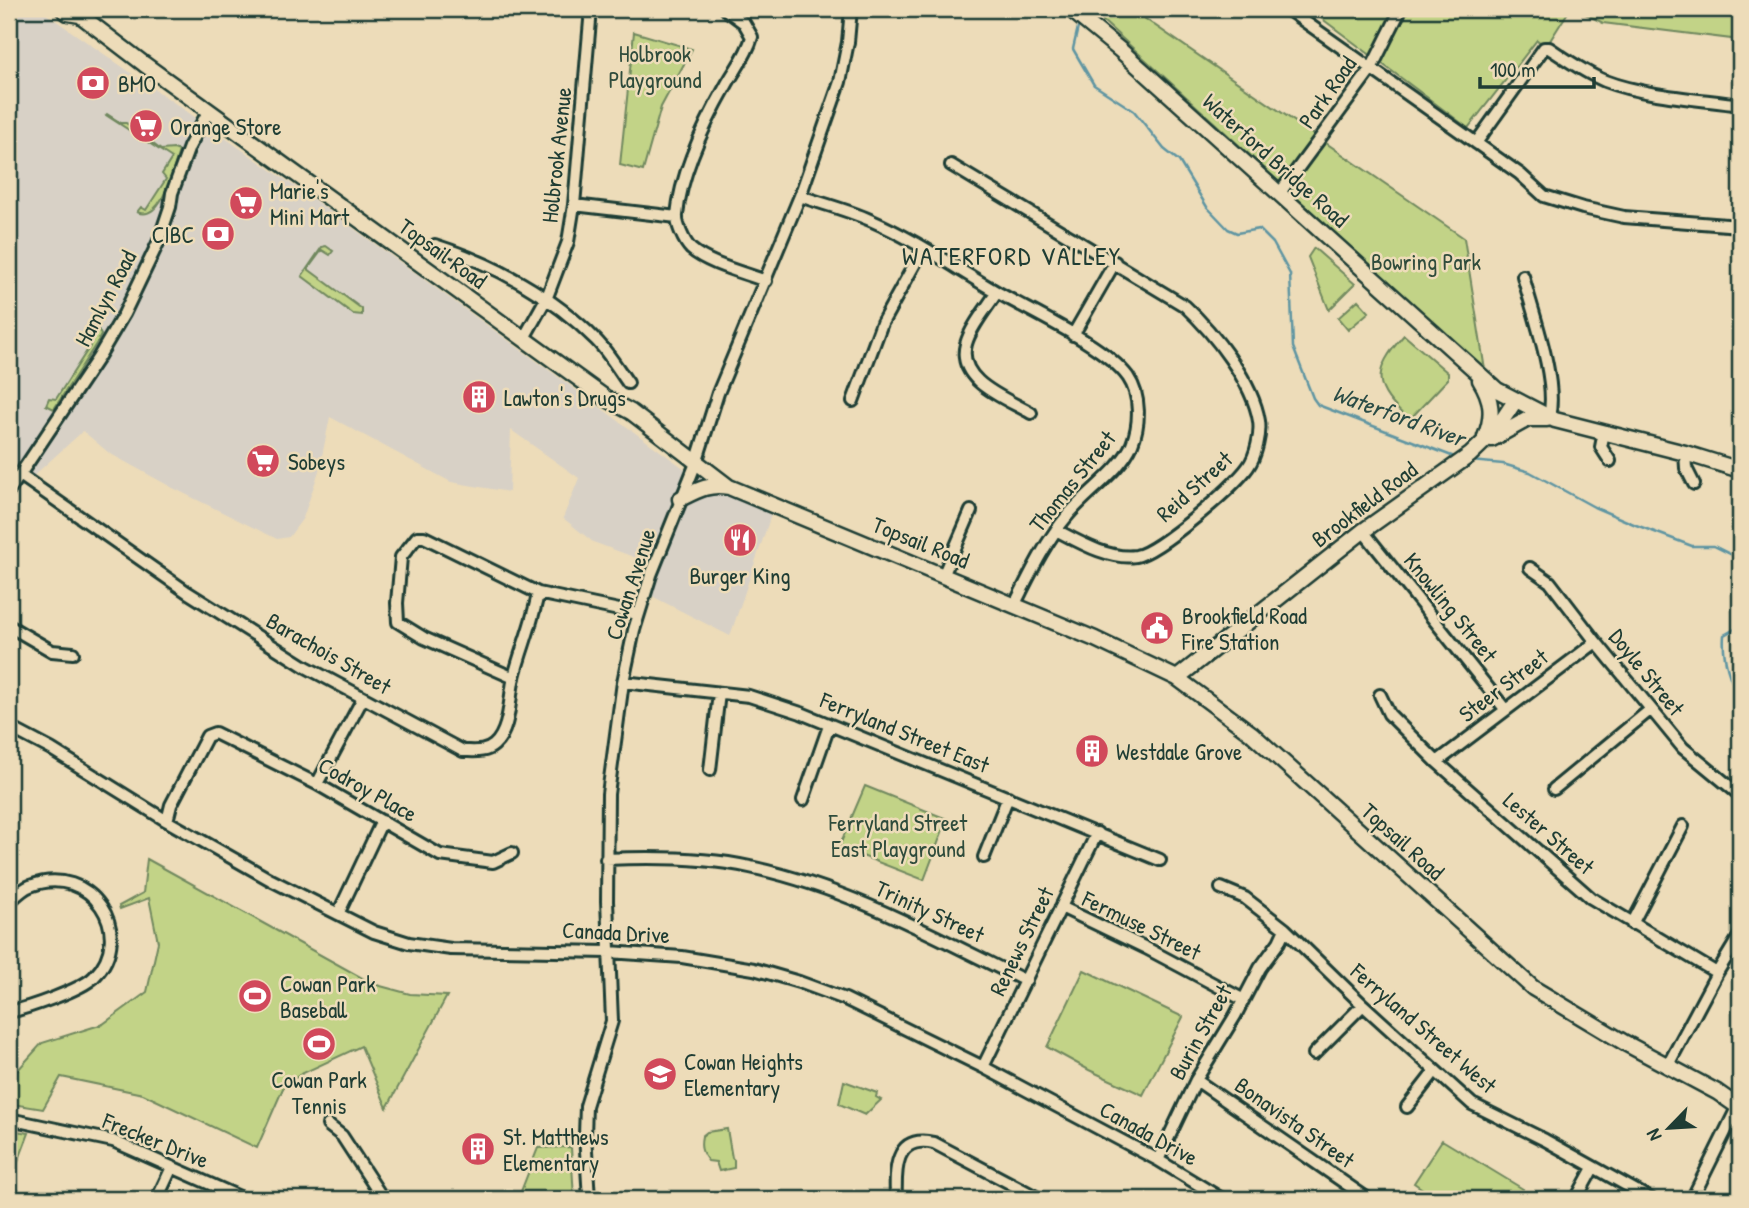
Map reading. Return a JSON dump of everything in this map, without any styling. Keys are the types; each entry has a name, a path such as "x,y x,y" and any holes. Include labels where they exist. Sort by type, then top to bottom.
{"main road":[{"name":"Topsail Road","path":"62,9 68,13 79,12 209,110 607,399 631,412 729,487 1095,639 1177,678 1251,733 1533,988 1739,1107"},
{"name":"Waterford Bridge Road","path":"1070,9 1120,50 1474,372 1515,401"},
{"path":"1474,372 1489,396 1492,409 1490,426 1482,444"},
{"path":"1515,401 1552,419 1740,470"},
{"name":"Brookfield Road","path":"1177,678 1363,531 1470,455 1499,426 1515,401"},
{"path":"1482,444 1528,419 1552,419"},
{"path":"680,499 713,486 729,487"}],"street":[{"name":"Holbrook Avenue","path":"524,338 547,297 568,242 574,205 591,9"},
{"path":"725,9 744,23 752,37 748,50 727,83 701,135 686,178 677,217 680,230 691,249 712,261 765,281"},
{"name":"Cowan Avenue","path":"589,1199 584,1135 586,1106 612,1021 606,859 608,794 623,682 638,614 696,463 719,393 800,196 840,82 851,9"},
{"path":"1287,9 1476,143 1545,196 1624,217 1740,226"},
{"name":"Park Road","path":"1279,194 1371,69 1401,9"},
{"path":"1476,143 1544,48 1549,48 1605,81 1740,106"},
{"name":"Hamlyn Road","path":"9,491 98,358 124,314 158,243 170,198 189,147 209,110"},
{"name":"Reid Street","path":"951,165 1185,306 1208,327 1253,399 1259,423 1251,465 1234,484 1158,547 1136,556 1109,554 1056,530"},
{"name":"Thomas Street","path":"800,196 870,220 923,249 1073,335 1116,364 1129,379 1136,395 1138,411 1132,444 1121,461 1085,496 1056,530 1039,556 1014,606"},
{"path":"574,205 677,217"},
{"path":"435,245 454,251 547,297 597,341 628,383"},
{"path":"853,401 878,333 923,249"},
{"path":"1073,335 1115,262"},
{"path":"1524,276 1545,359 1553,403 1552,419"},
{"path":"997,292 970,336 964,358 970,374 981,384 1031,413"},
{"path":"1604,432 1601,447 1610,461"},
{"path":"1685,453 1686,468 1694,484"},
{"name":"Barachois Street","path":"20,475 187,592 306,667 463,751 482,751 493,746 500,738 506,721 513,678 538,593"},
{"path":"943,576 971,511"},
{"name":"Knowling Street","path":"1363,531 1505,709"},
{"path":"513,678 424,638 398,622 401,558 417,537 425,537 538,593 638,614"},
{"name":"Doyle Street","path":"1530,568 1550,582 1683,748 1740,795"},
{"path":"9,626 52,651 73,653"},
{"name":"Steer Street","path":"1437,762 1596,642"},
{"name":"Ferryland Street East","path":"623,682 750,696 801,713 1160,860"},
{"path":"710,770 719,693"},
{"name":"Lester Street","path":"1380,695 1389,714 1437,762 1591,898 1717,973"},
{"path":"317,784 363,698"},
{"path":"1554,789 1650,710"},
{"path":"803,800 830,726"},
{"name":"Canada Drive","path":"9,727 51,749 167,821 271,880 374,932 409,943 451,949 609,952 700,959 799,982 845,999 983,1068 1158,1160 1222,1199"},
{"name":"Codroy Place","path":"167,821 171,805 207,736 215,733 317,784 440,855 494,862 512,853"},
{"path":"984,857 1008,797"},
{"path":"338,914 382,821"},
{"path":"1632,924 1683,826"},
{"name":"Renews Street","path":"983,1068 1097,833"},
{"name":"Trinity Street","path":"606,859 680,859 749,867 816,885 916,925 1026,981"},
{"path":"9,902 27,886 47,881 63,881 81,886 92,895 106,914 109,943 103,965 92,979 76,988 9,1012"},
{"name":"Ferryland Street West","path":"1222,888 1245,898 1285,929 1363,1005 1472,1104 1545,1140 1651,1199"},
{"name":"Fermuse Street","path":"1061,908 1146,948 1242,999"},
{"name":"Burin Street","path":"1158,1160 1196,1080 1285,929"},
{"path":"1668,1065 1740,935"},
{"path":"1314,1054 1363,1005"},
{"path":"1407,1107 1435,1071"},
{"name":"Bonavista Street","path":"1196,1080 1368,1199"},
{"path":"1692,1199 1739,1107"},
{"name":"Frecker Drive","path":"9,1119 113,1141 244,1199"},
{"path":"328,1125 342,1136 383,1199"},
{"path":"896,1199 895,1170 902,1152 912,1142 922,1140 934,1143 1040,1199"},
{"path":"157,1199 172,1167"},
{"path":"1576,1199 1593,1168"}],"shaded area":[{"path":"9,9 39,9 310,197 685,469 771,515 730,636 648,594 661,567 593,542 563,518 579,478 511,430 509,492 451,482 330,417 319,471 303,518 289,537 277,539 109,453 83,431 9,498"}],"green space":[{"name":"Bowring Park","path":"1090,9 1136,9 1134,11 1464,238 1485,370"},
{"path":"1309,9 1570,9 1546,47 1537,40 1468,128"},
{"path":"1576,9 1740,9 1740,40 1603,23"},
{"name":"Holbrook Playground","path":"634,32 692,49 661,107 643,171 620,165"},
{"path":"107,114 121,123 126,123 161,150 179,151 170,181 153,210 146,213 137,212 141,207 146,210 166,179 162,174 172,158"},
{"path":"326,246 333,251 330,255 322,250 308,269 362,309 362,315 353,314 302,276 322,247"},
{"path":"1314,248 1355,284 1329,310 1308,257"},
{"path":"1358,300 1369,312 1348,330 1338,318"},
{"path":"98,329 101,335 98,341 54,409 46,405 49,398 56,399 92,343 88,338 93,330"},
{"path":"1404,335 1448,373 1448,379 1409,420 1388,398 1381,379 1386,359"},
{"name":"Ferryland Street East Playground","path":"865,786 947,819 924,880 839,847"},
{"path":"147,859 373,984 410,994 447,996 387,1108 361,1046 301,1074 284,1086 257,1148 143,1094 61,1077 43,1109 12,1104 17,1071 42,1043 103,1024 147,992 158,942 149,898 120,909 119,906 143,893"},
{"path":"1084,970 1183,1017 1143,1095 1047,1047"},
{"path":"844,1081 877,1093 876,1097 881,1100 865,1115 839,1104"},
{"path":"727,1129 734,1168 719,1171 716,1162 708,1161 704,1155 702,1136 707,1132"},
{"path":"9,1130 29,1133 9,1186"},
{"path":"1442,1140 1523,1189 1517,1199 1437,1199 1414,1183"},
{"path":"571,1147 574,1199 518,1199 538,1148"}],"waterway":[{"name":"Waterford River","path":"1079,23 1073,49 1094,85 1134,111 1164,149 1179,161 1207,207 1228,229 1237,233 1259,229 1273,243 1290,274 1293,347 1318,405 1457,458"},
{"name":"Waterford River","path":"1471,461 1503,464 1530,472 1594,507 1636,525 1692,546 1714,546 1740,559"},
{"name":"Waterford River","path":"1740,626 1724,635 1724,653 1740,702"}],"place":[{"name":"BMO","path":"93,83"},
{"name":"Orange Store","path":"146,126"},
{"name":"Marie's Mini Mart","path":"246,203"},
{"name":"CIBC","path":"218,234"},
{"name":"Lawton's Drugs","path":"479,397"},
{"name":"Sobeys","path":"263,461"},
{"name":"Burger King","path":"740,540"},
{"name":"Brookfield Road Fire Station","path":"1157,628"},
{"name":"Westdale Grove","path":"1092,751"},
{"name":"Cowan Park Baseball","path":"255,996"},
{"name":"Cowan Park Tennis","path":"319,1044"},
{"name":"Cowan Heights Elementary","path":"660,1074"},
{"name":"St. Matthews Elementary","path":"478,1149"}],"district":[{"name":"WATERFORD VALLEY","path":"1012,255"}]}
